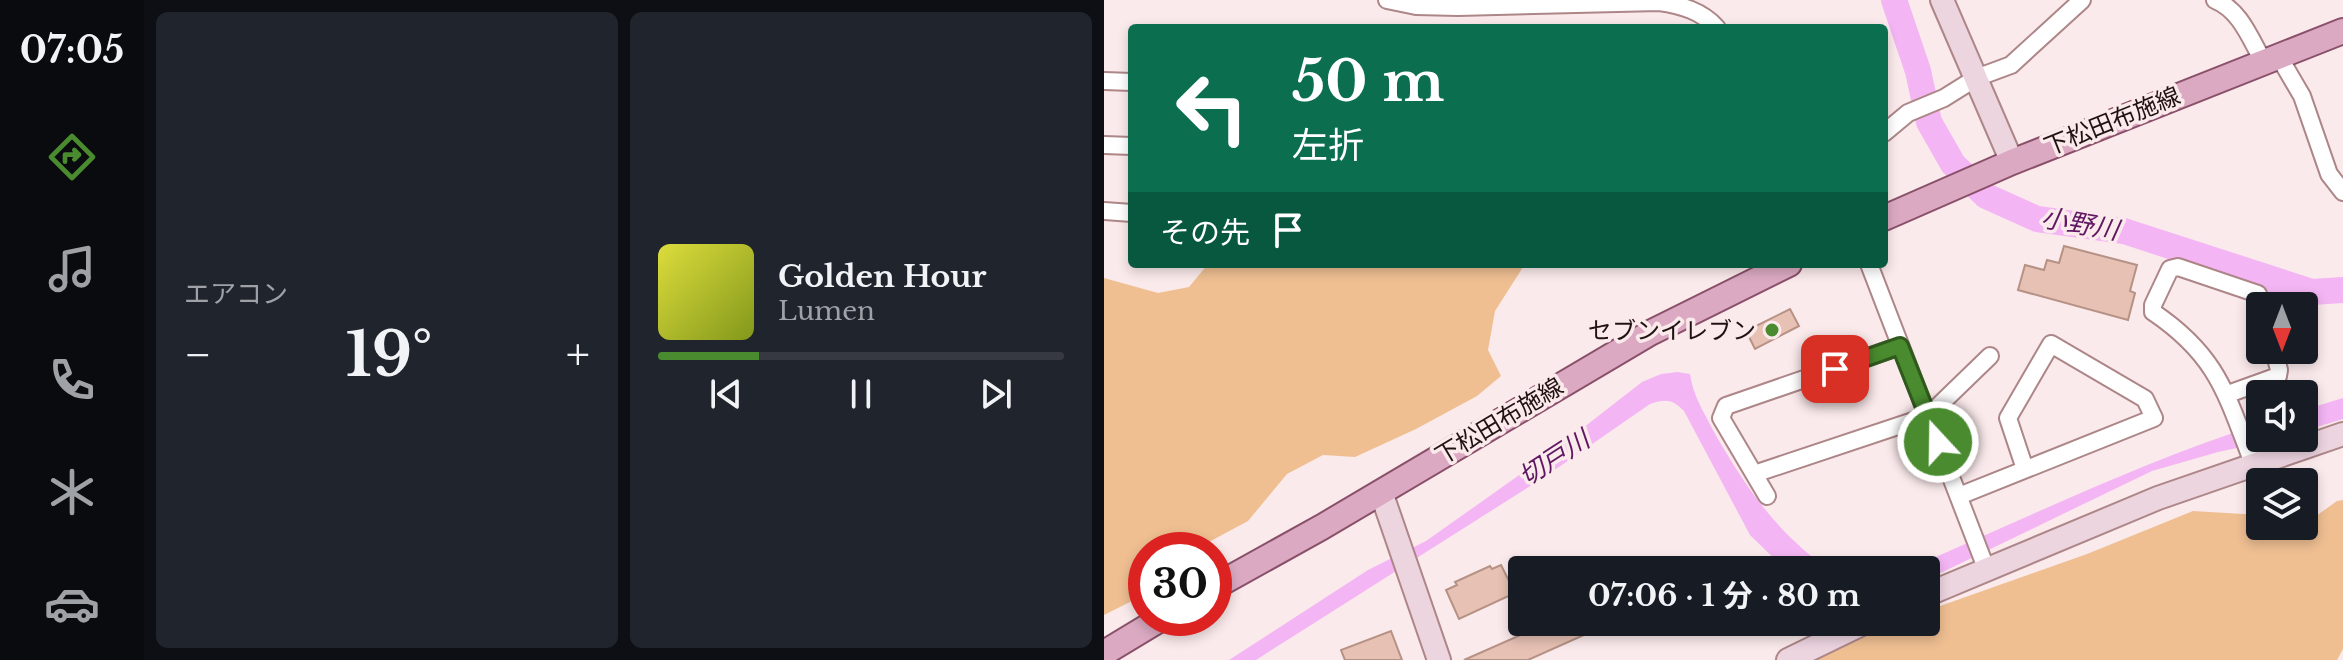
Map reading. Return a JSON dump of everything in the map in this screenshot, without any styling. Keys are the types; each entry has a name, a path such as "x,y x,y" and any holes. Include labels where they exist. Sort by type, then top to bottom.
{"main road":[{"name":"下松田布施線","path":"1888,216 2012,162 2343,31"},
{"name":"下松田布施線","path":"1232,577 1650,333 1781,268"},
{"path":"1104,653 1132,636"}],"street":[{"path":"1387,0 1416,6 1458,7 1659,2 1681,5 1714,24"},
{"path":"1942,0 2012,162"},
{"path":"1888,130 1908,113 1976,78 2011,65 2082,0"},
{"path":"2215,0 2225,4 2238,16 2302,96 2329,174 2343,192"},
{"path":"1104,81 1128,82"},
{"path":"1104,145 1128,146"},
{"path":"1104,211 1128,213"},
{"path":"2250,456 2228,394 2210,364 2173,326 2153,312 2153,305 2170,269 2178,267 2252,292"},
{"path":"1871,268 1984,564"},
{"path":"1959,496 2154,418 2145,399 2051,344 2008,418 2025,469"},
{"path":"1767,496 1721,418 1726,406 1900,346"},
{"path":"1754,474 1928,416 1990,356"},
{"path":"2228,394 2278,376 2278,364"},
{"path":"1940,588 1984,564 2158,498 2250,456 2343,434"},
{"path":"1381,492 1439,660"},
{"path":"1788,660 1837,636"}],"shaded area":[{"path":"1205,268 1522,268 1495,311 1488,350 1501,376 1477,396 1355,457 1323,455 1287,474 1248,521 1228,532 1128,532 1128,603 1104,615 1104,278 1158,293 1189,287"},
{"path":"2343,500 2343,649 2337,660 1811,660 1867,636 1940,636 1940,606 2087,554 2193,511 2246,514 2246,540 2318,540 2318,515"}],"water":[{"name":"切戸川","path":"1661,374 1690,374 1696,397 1738,471 1778,525 1811,556 1772,556 1750,535 1684,411 1672,402 1660,401 1650,404 1546,476 1256,660 1229,660 1368,570 1426,541 1552,452 1642,382"},
{"path":"2343,398 2343,419 2318,427 2318,406"},
{"path":"2246,429 2246,446 2152,471 1940,573 1940,556 1937,556 2125,474"}],"building":[{"path":"2064,246 2137,265 2130,291 2135,293 2128,320 2018,290 2025,265 2044,270 2047,260 2059,263"},
{"path":"1790,309 1799,326 1755,349 1746,331"},
{"path":"1501,565 1508,579 1508,596 1459,619 1446,590 1457,585 1455,582 1490,566 1492,569"},
{"path":"1391,631 1402,660 1345,660 1341,650"},
{"path":"1518,636 1582,636 1528,660 1464,660"}],"waterway":[{"name":"小野川","path":"1894,0 1918,71 1929,122 1953,164 1986,196 2037,219 2124,231 2312,292 2343,290"}],"place":[{"name":"セブンイレブン","path":"1772,330"}],"route":[{"path":"1835,369 1900,346 1938,442"}]}
